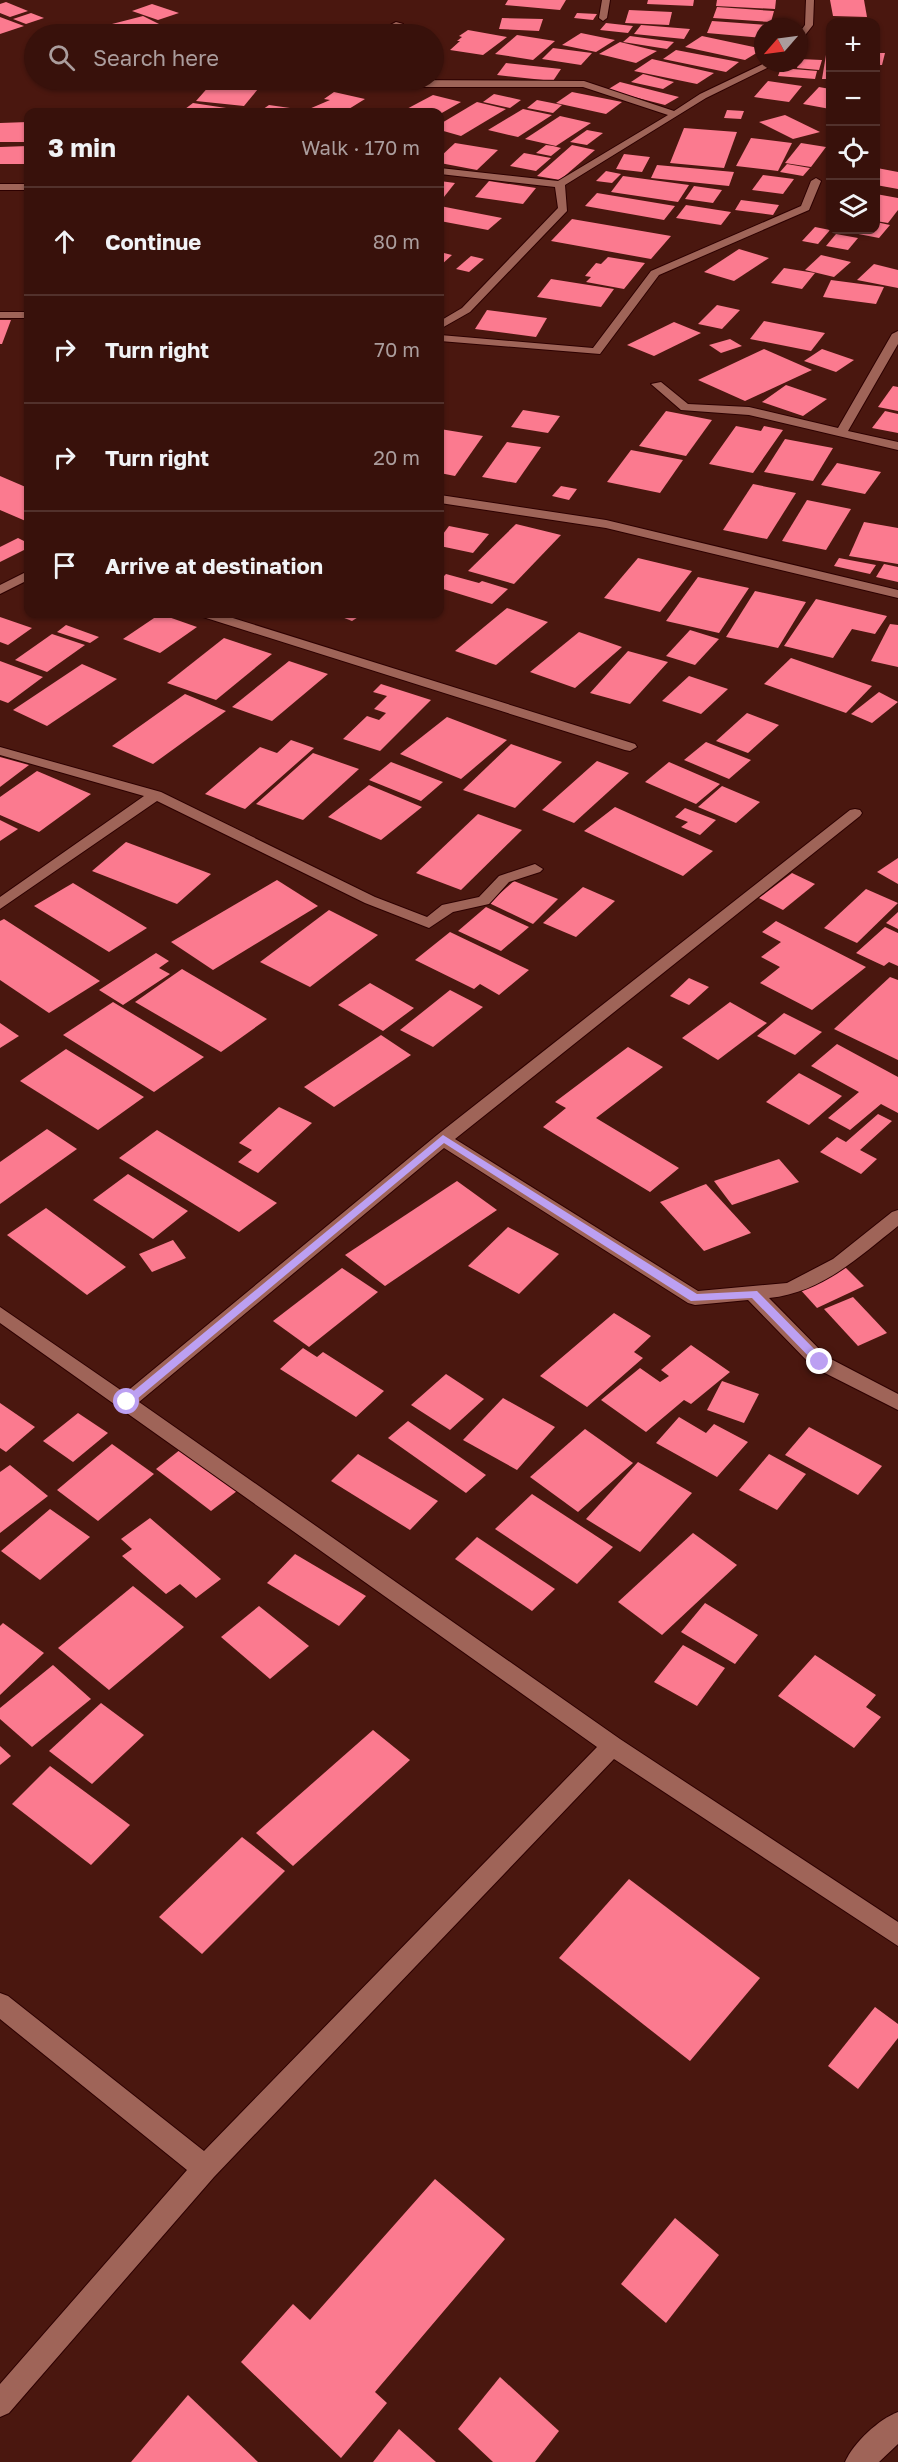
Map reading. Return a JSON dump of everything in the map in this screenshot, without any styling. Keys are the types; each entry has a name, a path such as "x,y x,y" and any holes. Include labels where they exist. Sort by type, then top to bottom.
{"street":[{"path":"603,18 606,0"},
{"path":"808,26 810,0"},
{"path":"444,171 560,184 645,135 703,96 754,72"},
{"path":"444,84 584,84 675,114"},
{"path":"444,338 596,352 655,273 805,208 816,181"},
{"path":"444,324 466,310 563,209 560,184"},
{"path":"0,187 24,187"},
{"path":"0,315 24,315"},
{"path":"842,431 898,334"},
{"path":"657,384 685,406 749,411 898,446"},
{"path":"444,500 606,524 898,594"},
{"path":"0,590 24,577"},
{"path":"221,618 630,747"},
{"path":"0,750 156,795 370,900 429,923 448,908 484,901 504,879 535,869"},
{"path":"0,904 156,795"},
{"path":"127,1402 443,1138 855,813"},
{"path":"443,1138 695,1298 790,1289 839,1264 898,1216"},
{"path":"754,1294 820,1362 898,1403"},
{"path":"0,1314 612,1746 898,1935"},
{"path":"0,2404 206,2168 612,1746"},
{"path":"0,2004 206,2168"},
{"path":"859,2462 898,2425"}],"building":[{"path":"508,0 566,0 560,10 505,5"},
{"path":"648,0 694,0 693,6 647,4"},
{"path":"717,0 776,0 775,9 716,6"},
{"path":"830,0 864,0 867,17 833,16"},
{"path":"6,2 28,11 10,17 0,13 0,4"},
{"path":"152,4 179,13 158,20 132,11"},
{"path":"717,7 774,11 772,18 754,18 754,21 713,18"},
{"path":"629,10 672,12 669,25 625,23"},
{"path":"31,13 44,18 26,24 13,19"},
{"path":"577,13 597,14 593,20 574,18"},
{"path":"143,16 159,24 112,24"},
{"path":"0,17 24,26 0,34"},
{"path":"502,18 543,19 539,31 499,29"},
{"path":"712,21 754,24 754,37 707,33"},
{"path":"606,23 633,26 628,33 600,30"},
{"path":"641,25 690,29 684,39 634,34"},
{"path":"468,30 507,37 483,55 450,50 460,41 457,41 462,37 459,36"},
{"path":"581,33 615,40 596,52 562,45"},
{"path":"517,35 555,41 533,60 495,54"},
{"path":"630,36 674,42 667,49 623,42"},
{"path":"702,36 754,47 754,54 745,60 685,47"},
{"path":"620,42 657,51 636,63 599,54"},
{"path":"553,48 592,53 581,65 542,59"},
{"path":"676,50 739,62 726,72 663,59"},
{"path":"880,53 885,53 882,65 880,65"},
{"path":"826,55 826,79 822,79"},
{"path":"652,59 714,73 697,84 634,71"},
{"path":"808,59 822,60 819,70 808,69"},
{"path":"506,63 561,69 553,81 497,75"},
{"path":"817,71 815,79 778,76 780,72"},
{"path":"643,74 674,82 663,89 631,82"},
{"path":"768,81 802,86 789,102 754,97"},
{"path":"620,82 679,97 665,105 607,90"},
{"path":"819,87 826,88 826,108 803,104"},
{"path":"206,90 257,90 244,106 196,101"},
{"path":"334,92 365,99 350,108 311,108 330,100 324,99"},
{"path":"572,92 622,102 606,114 556,103"},
{"path":"494,94 521,100 510,108 483,102"},
{"path":"433,95 461,102 444,112 444,108 409,108"},
{"path":"537,100 562,105 553,113 527,108"},
{"path":"477,102 506,109 461,136 444,131 444,122"},
{"path":"193,103 226,108 186,108"},
{"path":"269,105 290,108 265,108"},
{"path":"523,109 552,115 518,137 488,130"},
{"path":"727,110 744,111 741,119 724,118"},
{"path":"785,115 820,132 793,139 759,122"},
{"path":"560,116 591,123 556,146 525,139"},
{"path":"24,122 24,142 0,142 0,123"},
{"path":"684,128 737,132 724,168 670,163"},
{"path":"587,130 603,133 587,145 570,142"},
{"path":"751,138 792,143 778,171 736,166"},
{"path":"455,143 498,150 477,170 444,164 444,153"},
{"path":"801,143 826,147 811,167 785,163"},
{"path":"546,145 561,148 551,156 536,153"},
{"path":"572,145 595,150 560,180 537,176"},
{"path":"24,146 24,164 0,164 0,147"},
{"path":"524,153 551,158 536,171 510,166"},
{"path":"624,154 650,157 642,172 616,169"},
{"path":"787,164 810,168 803,176 780,172"},
{"path":"657,165 734,172 729,186 651,178"},
{"path":"880,169 898,172 898,189 880,186"},
{"path":"606,171 621,174 612,183 596,181"},
{"path":"763,175 794,179 783,194 752,190"},
{"path":"623,176 689,185 678,202 611,192"},
{"path":"489,181 536,188 523,204 475,197"},
{"path":"444,182 455,183 444,197"},
{"path":"694,186 722,190 713,203 685,199"},
{"path":"597,193 675,206 664,220 585,206"},
{"path":"880,195 898,198 898,210 888,223 880,222"},
{"path":"741,200 779,205 773,215 735,210"},
{"path":"686,205 731,212 721,225 676,218"},
{"path":"444,207 502,218 488,230 444,222"},
{"path":"572,219 671,236 651,259 551,241"},
{"path":"880,223 890,225 879,238 858,234 880,234"},
{"path":"815,227 826,229 827,234 818,244 802,241"},
{"path":"836,234 858,238 848,250 826,246"},
{"path":"739,249 769,258 734,281 704,272"},
{"path":"444,253 452,255 444,262"},
{"path":"821,255 851,262 834,277 805,270"},
{"path":"471,256 484,259 469,272 456,269"},
{"path":"608,257 645,263 624,289 586,282 591,277 585,276 596,263 601,264"},
{"path":"874,264 898,270 898,288 857,280"},
{"path":"784,268 815,273 802,289 771,283"},
{"path":"551,279 614,289 601,307 537,297"},
{"path":"831,280 884,287 876,304 823,297"},
{"path":"717,305 740,310 722,329 698,324"},
{"path":"487,310 547,318 536,337 475,329"},
{"path":"0,320 11,320 2,344 0,344"},
{"path":"764,321 825,333 811,351 750,339"},
{"path":"674,322 701,333 654,356 627,345"},
{"path":"730,339 742,346 721,353 709,345"},
{"path":"764,349 812,370 745,401 698,380"},
{"path":"822,349 854,360 836,372 804,361"},
{"path":"786,385 827,399 803,416 762,402"},
{"path":"893,386 898,387 898,411 878,407"},
{"path":"523,410 560,416 548,433 511,427"},
{"path":"666,411 712,420 686,456 639,446"},
{"path":"885,411 898,414 898,433 872,428"},
{"path":"736,426 761,431 764,426 783,430 753,473 709,464"},
{"path":"444,430 483,436 455,476 444,474"},
{"path":"785,439 833,448 813,481 764,472"},
{"path":"507,442 541,447 516,483 482,477"},
{"path":"631,450 683,460 660,493 607,482"},
{"path":"837,463 881,472 865,494 821,485"},
{"path":"0,476 24,486 24,520 0,510"},
{"path":"753,484 796,493 767,539 723,530"},
{"path":"561,486 577,489 569,500 552,496"},
{"path":"807,500 851,509 826,550 782,541"},
{"path":"864,522 898,528 898,564 849,556"},
{"path":"516,524 561,535 514,584 468,571"},
{"path":"449,526 489,534 473,553 444,547 444,533"},
{"path":"18,538 24,541 24,550 0,562 0,547"},
{"path":"638,558 692,571 660,612 604,598"},
{"path":"839,558 876,565 870,574 834,566"},
{"path":"884,564 898,567 898,582 876,577"},
{"path":"446,574 479,583 482,581 508,589 492,604 444,589"},
{"path":"698,577 749,588 719,633 666,621"},
{"path":"755,591 806,602 778,648 726,637"},
{"path":"816,599 887,616 875,634 852,629 833,658 784,646"},
{"path":"507,608 548,622 496,665 455,651"},
{"path":"0,617 32,628 8,645 0,642"},
{"path":"154,618 171,618 197,627 160,653 123,639"},
{"path":"890,624 898,625 898,667 871,661"},
{"path":"66,625 99,637 90,643 57,632"},
{"path":"690,630 719,639 695,665 666,656"},
{"path":"579,632 622,647 575,688 530,672"},
{"path":"52,634 85,645 47,672 15,660"},
{"path":"224,638 272,654 216,700 167,683"},
{"path":"628,651 668,662 630,704 590,693"},
{"path":"791,658 872,686 846,713 764,684"},
{"path":"0,661 43,677 8,703 0,700"},
{"path":"289,661 328,674 272,721 232,707"},
{"path":"82,664 117,679 47,726 13,710"},
{"path":"689,676 728,689 701,714 662,701"},
{"path":"381,684 431,700 380,751 343,739 367,716 379,720 386,713 374,709 387,696 373,692"},
{"path":"879,692 898,702 872,723 851,714"},
{"path":"185,694 226,711 153,764 112,746"},
{"path":"747,713 779,725 748,753 716,741"},
{"path":"447,717 507,740 461,779 400,754"},
{"path":"291,740 314,748 245,809 205,794 260,747 277,753"},
{"path":"706,742 751,760 729,779 684,760"},
{"path":"511,744 562,762 515,808 463,790"},
{"path":"313,753 359,769 303,820 256,804"},
{"path":"0,757 29,765 0,787"},
{"path":"597,761 629,773 574,823 542,810"},
{"path":"391,762 443,782 421,801 369,780"},
{"path":"669,762 720,784 696,804 645,782"},
{"path":"37,771 91,794 39,832 0,815 0,797"},
{"path":"369,785 422,807 381,840 328,817"},
{"path":"722,786 760,802 736,823 698,807"},
{"path":"615,807 713,851 683,876 584,831"},
{"path":"685,808 716,820 700,835 681,827 688,822 675,817"},
{"path":"478,814 522,830 461,890 416,873"},
{"path":"0,820 18,829 0,841"},
{"path":"126,842 211,874 177,904 92,871"},
{"path":"898,858 898,884 877,872"},
{"path":"792,873 815,884 783,910 759,898"},
{"path":"277,880 318,906 213,970 171,942"},
{"path":"514,881 558,899 533,924 489,903"},
{"path":"73,883 147,928 109,952 34,906"},
{"path":"583,887 615,901 576,937 543,923"},
{"path":"866,889 898,903 857,943 824,928"},
{"path":"486,907 529,927 501,951 458,931"},
{"path":"329,910 378,935 310,987 260,962"},
{"path":"898,912 898,929 886,923"},
{"path":"4,919 100,981 49,1013 0,980 0,921"},
{"path":"776,921 866,967 812,1010 760,983 780,967 761,957 781,942 762,932"},
{"path":"885,927 898,933 898,966 889,962 884,966 856,953"},
{"path":"450,932 529,970 499,995 480,984 474,989 415,960"},
{"path":"156,953 169,961 159,968 170,974 123,1005 99,990"},
{"path":"182,969 267,1019 221,1052 135,1002"},
{"path":"890,977 898,980 898,1060 834,1029"},
{"path":"689,978 709,987 689,1005 670,996"},
{"path":"370,983 414,1008 383,1031 338,1005"},
{"path":"450,990 483,1007 433,1047 400,1030"},
{"path":"113,1002 204,1057 154,1092 63,1035"},
{"path":"730,1002 767,1023 718,1060 682,1038"},
{"path":"784,1013 822,1032 795,1055 757,1036"},
{"path":"0,1023 19,1036 0,1048"},
{"path":"381,1035 411,1055 334,1107 304,1087"},
{"path":"837,1044 898,1077 898,1113 881,1104 850,1130 828,1118 859,1092 811,1066"},
{"path":"628,1047 663,1067 596,1118 679,1168 650,1192 543,1127 566,1108 555,1102"},
{"path":"66,1049 144,1097 98,1130 20,1081"},
{"path":"799,1073 842,1096 809,1125 766,1102"},
{"path":"279,1107 312,1123 258,1173 238,1162 252,1150 239,1143"},
{"path":"878,1114 892,1121 860,1150 877,1159 861,1174 820,1152 837,1137 846,1142"},
{"path":"47,1129 77,1149 0,1204 0,1162"},
{"path":"157,1130 277,1203 239,1232 119,1158"},
{"path":"779,1159 799,1182 732,1205 714,1181"},
{"path":"128,1174 188,1211 153,1239 93,1200"},
{"path":"457,1181 497,1210 385,1286 345,1255"},
{"path":"706,1184 751,1233 704,1251 660,1202"},
{"path":"46,1208 126,1267 87,1295 7,1235"},
{"path":"508,1227 559,1254 519,1294 468,1266"},
{"path":"173,1240 186,1258 152,1272 139,1254"},
{"path":"844,1266 864,1286 817,1308 798,1287"},
{"path":"342,1268 378,1292 309,1347 273,1321"},
{"path":"853,1297 887,1333 858,1346 824,1309"},
{"path":"614,1313 651,1336 634,1352 643,1358 587,1407 540,1376"},
{"path":"691,1345 730,1372 691,1404 684,1400 646,1432 601,1400 640,1368 660,1382 669,1376 661,1370"},
{"path":"303,1348 317,1357 323,1352 384,1391 356,1417 280,1369"},
{"path":"446,1374 484,1399 450,1430 411,1405"},
{"path":"722,1381 759,1394 744,1423 707,1410"},
{"path":"503,1398 555,1427 517,1470 463,1440"},
{"path":"0,1403 35,1427 6,1452 0,1448"},
{"path":"78,1413 108,1433 73,1462 43,1441"},
{"path":"679,1417 706,1433 714,1424 748,1442 717,1477 656,1443"},
{"path":"408,1421 486,1475 466,1493 388,1438"},
{"path":"809,1427 882,1466 858,1495 785,1455"},
{"path":"585,1429 633,1463 578,1512 530,1477"},
{"path":"112,1444 154,1474 98,1521 57,1490"},
{"path":"181,1449 237,1491 211,1511 156,1469"},
{"path":"358,1454 438,1501 410,1530 331,1481"},
{"path":"769,1454 806,1474 777,1510 739,1490"},
{"path":"638,1462 692,1493 640,1552 586,1519"},
{"path":"10,1465 48,1496 0,1533 0,1472"},
{"path":"532,1494 613,1547 577,1584 495,1529"},
{"path":"50,1509 90,1537 40,1580 1,1551"},
{"path":"150,1518 221,1579 196,1598 180,1584 166,1594 122,1556 132,1549 121,1539"},
{"path":"693,1533 737,1565 662,1635 618,1602"},
{"path":"477,1537 555,1589 532,1611 455,1559"},
{"path":"295,1554 366,1596 339,1626 267,1583"},
{"path":"133,1586 184,1627 109,1690 58,1648"},
{"path":"705,1603 758,1635 735,1664 681,1632"},
{"path":"259,1606 309,1646 270,1679 221,1637"},
{"path":"3,1623 44,1653 0,1695 0,1626"},
{"path":"683,1645 725,1668 697,1706 654,1682"},
{"path":"815,1655 876,1695 866,1707 881,1717 854,1748 778,1696"},
{"path":"53,1665 91,1699 32,1747 0,1719 0,1708"},
{"path":"101,1703 144,1735 92,1784 49,1751"},
{"path":"373,1730 410,1760 293,1866 256,1833"},
{"path":"0,1746 11,1756 0,1765"},
{"path":"50,1766 130,1825 91,1865 12,1804"},
{"path":"242,1837 285,1871 202,1954 159,1917"},
{"path":"629,1879 760,1978 690,2061 559,1958"},
{"path":"875,2007 898,2024 898,2038 858,2089 828,2066"},
{"path":"435,2179 505,2239 375,2392 387,2403 341,2458 241,2362 293,2304 310,2320"},
{"path":"675,2218 719,2255 666,2323 621,2284"},
{"path":"500,2377 559,2431 535,2462 493,2462 458,2429"},
{"path":"188,2395 258,2462 131,2462"},
{"path":"399,2429 436,2462 373,2462"}],"route":[{"path":"127,1402 443,1138 695,1298 754,1294 820,1362"}]}
